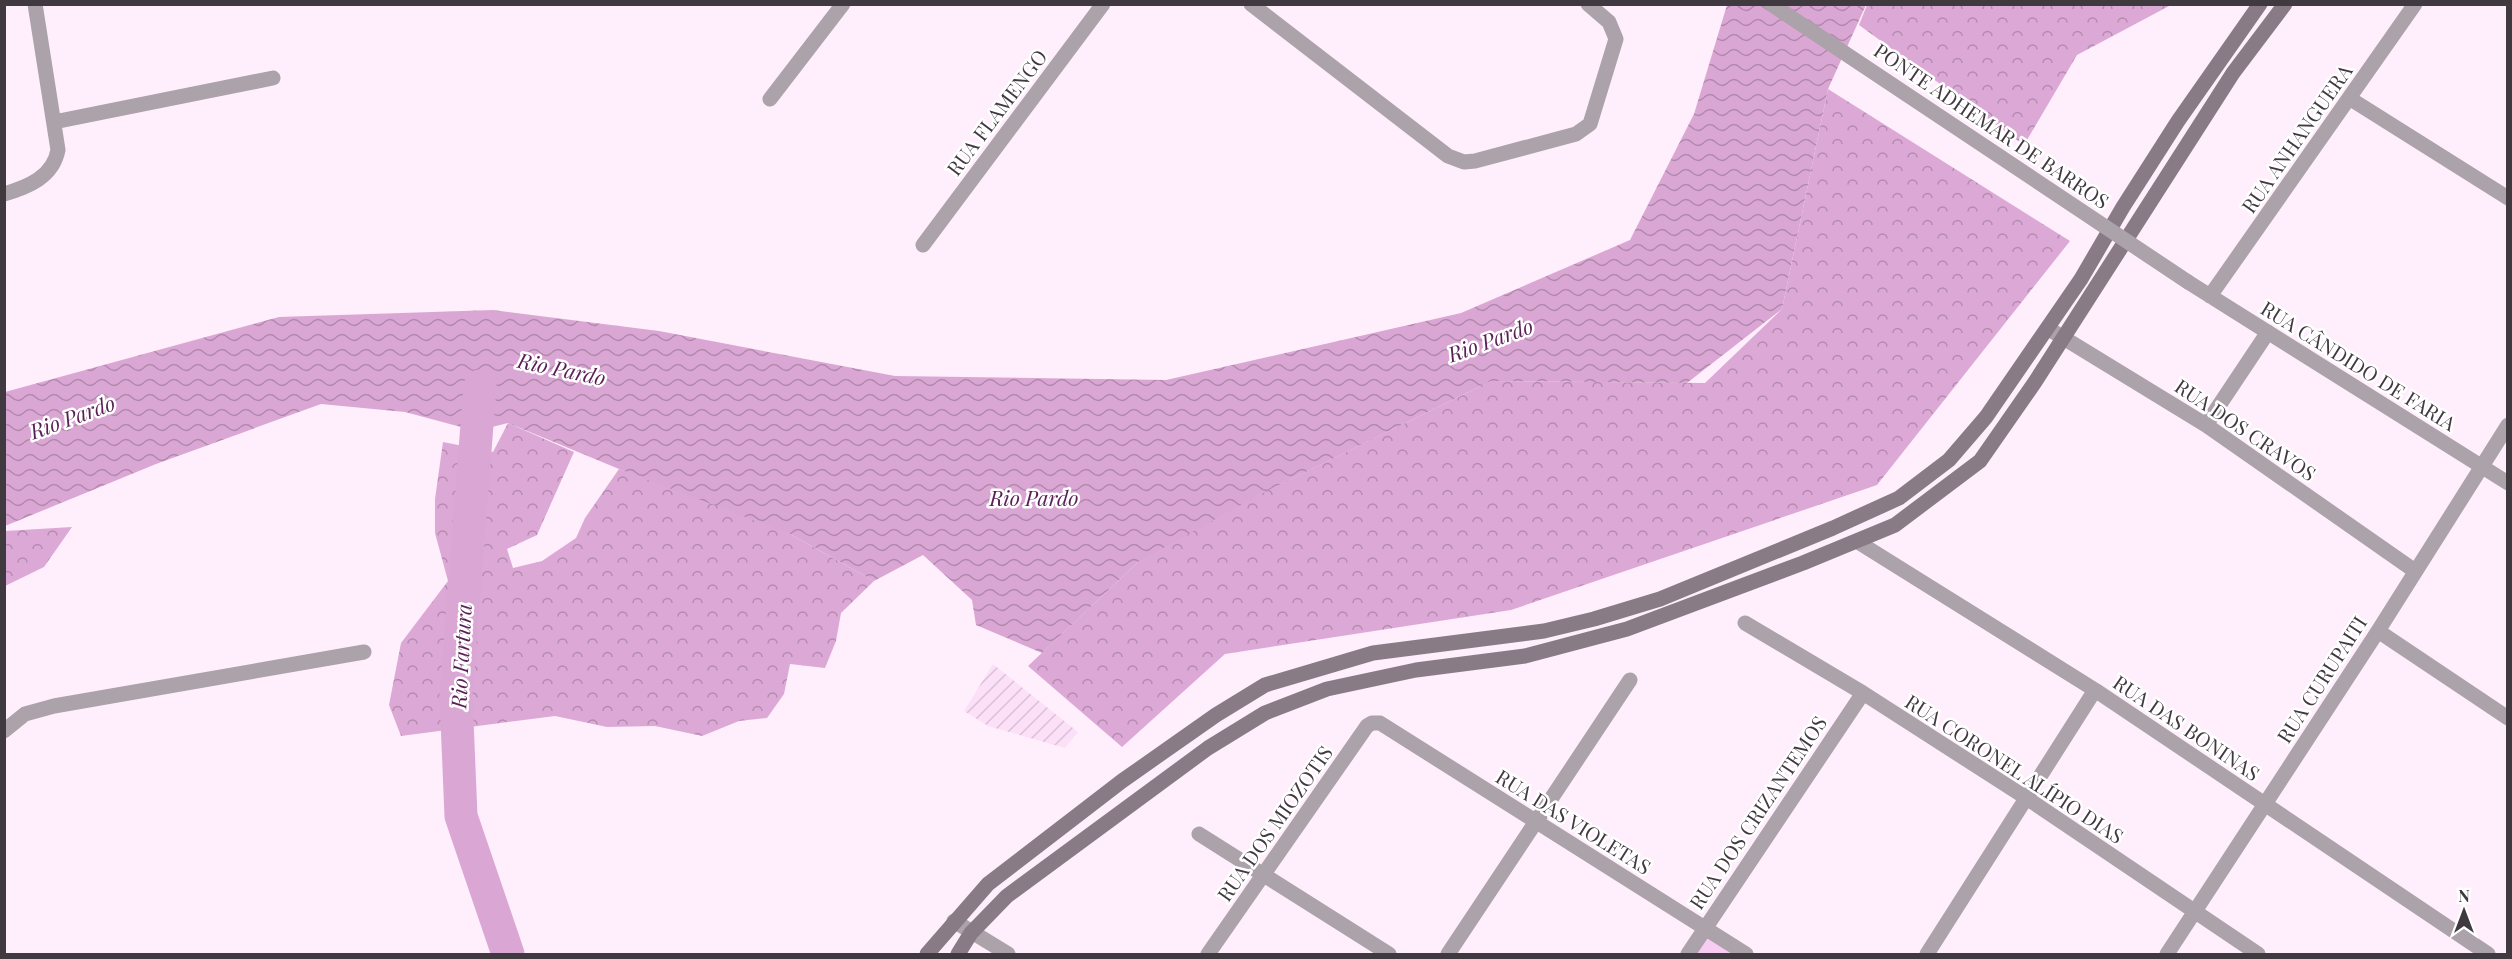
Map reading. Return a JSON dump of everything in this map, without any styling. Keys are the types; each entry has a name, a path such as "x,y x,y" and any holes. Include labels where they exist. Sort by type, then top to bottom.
{"main road":[{"path":"927,954 988,884 1122,781 1216,715 1265,685 1373,653 1544,631 1594,619 1660,599 1833,528 1899,498 1948,460 1986,417 2049,329 2178,121 2260,4"},
{"path":"958,954 972,933 1007,896 1208,748 1264,713 1327,689 1416,670 1525,656 1627,629 1858,542 1895,525 1980,461 2064,339 2172,165 2233,73 2284,4"}],"street":[{"path":"4,194 29,186 51,170 58,150 35,4"},
{"path":"770,99 843,4"},
{"name":"RUA FLAMENGO","path":"923,245 1103,4"},
{"path":"1251,4 1444,152 1458,161 1475,161 1584,130 1594,116 1615,44 1614,30 1603,16 1588,4"},
{"name":"PONTE ADHEMAR DE BARROS","path":"1771,4 2188,282"},
{"name":"RUA ANHANGUERA","path":"2210,296 2415,4"},
{"path":"54,122 273,78"},
{"path":"2349,98 2508,198"},
{"name":"RUA CÂNDIDO DE FARIA","path":"2188,282 2508,483"},
{"name":"RUA DOS CRAVOS","path":"2049,329 2206,425 2415,571"},
{"path":"2206,425 2268,332"},
{"name":"RUA CURUPAITI","path":"2167,954 2378,631 2508,425"},
{"name":"RUA DAS BONINAS","path":"1858,542 2095,690 2488,954"},
{"name":"RUA CORONEL ALÍPIO DIAS","path":"1745,622 1863,693 2028,799 2258,954"},
{"path":"2378,631 2508,718"},
{"path":"4,731 25,714 54,706 364,652"},
{"path":"1448,954 1630,680"},
{"path":"1927,954 2028,799 2095,690"},
{"name":"RUA DOS CRIZANTEMOS","path":"1688,954 1863,693"},
{"name":"RUA DAS VIOLETAS","path":"1380,723 1746,954"},
{"name":"RUA DOS MIOZOTIS","path":"1208,954 1367,726 1380,723"},
{"path":"1199,834 1389,954"},
{"path":"954,921 1008,954"}],"shaded area":[{"path":"993,664 1078,732 1065,748 988,726 964,711"},
{"path":"1704,928 1746,954 1688,954"}],"green space":[{"path":"1867,4 2171,5 2077,55 2024,145 1859,25"},
{"path":"1828,89 2070,241 1877,485 1511,610 1225,654 1122,747 1028,666 1156,545 1491,381 1705,383 1782,309"},
{"path":"508,423 574,452 537,535 507,549 513,568 542,561 576,538 585,518 619,469 741,511 790,534 874,581 841,613 836,641 825,668 790,664 784,694 767,718 739,721 702,736 655,726 607,727 555,716 401,736 389,705 401,643 448,581 435,533 435,499 443,442 493,452"},
{"path":"72,527 44,567 5,586 5,531"}],"water":[{"name":"Rio Pardo","path":"1727,5 1866,5 1828,89 1782,309 1687,383 1491,381 1259,495 1138,562 1042,653 976,625 972,600 923,555 874,581 790,534 619,469 508,423 476,431 405,412 321,404 156,464 5,526 5,392 279,317 493,310 659,331 895,376 1166,380 1461,313 1630,240 1694,114"}],"waterway":[{"name":"Rio Fartura","path":"480,386 456,696 461,816 508,954"}]}
